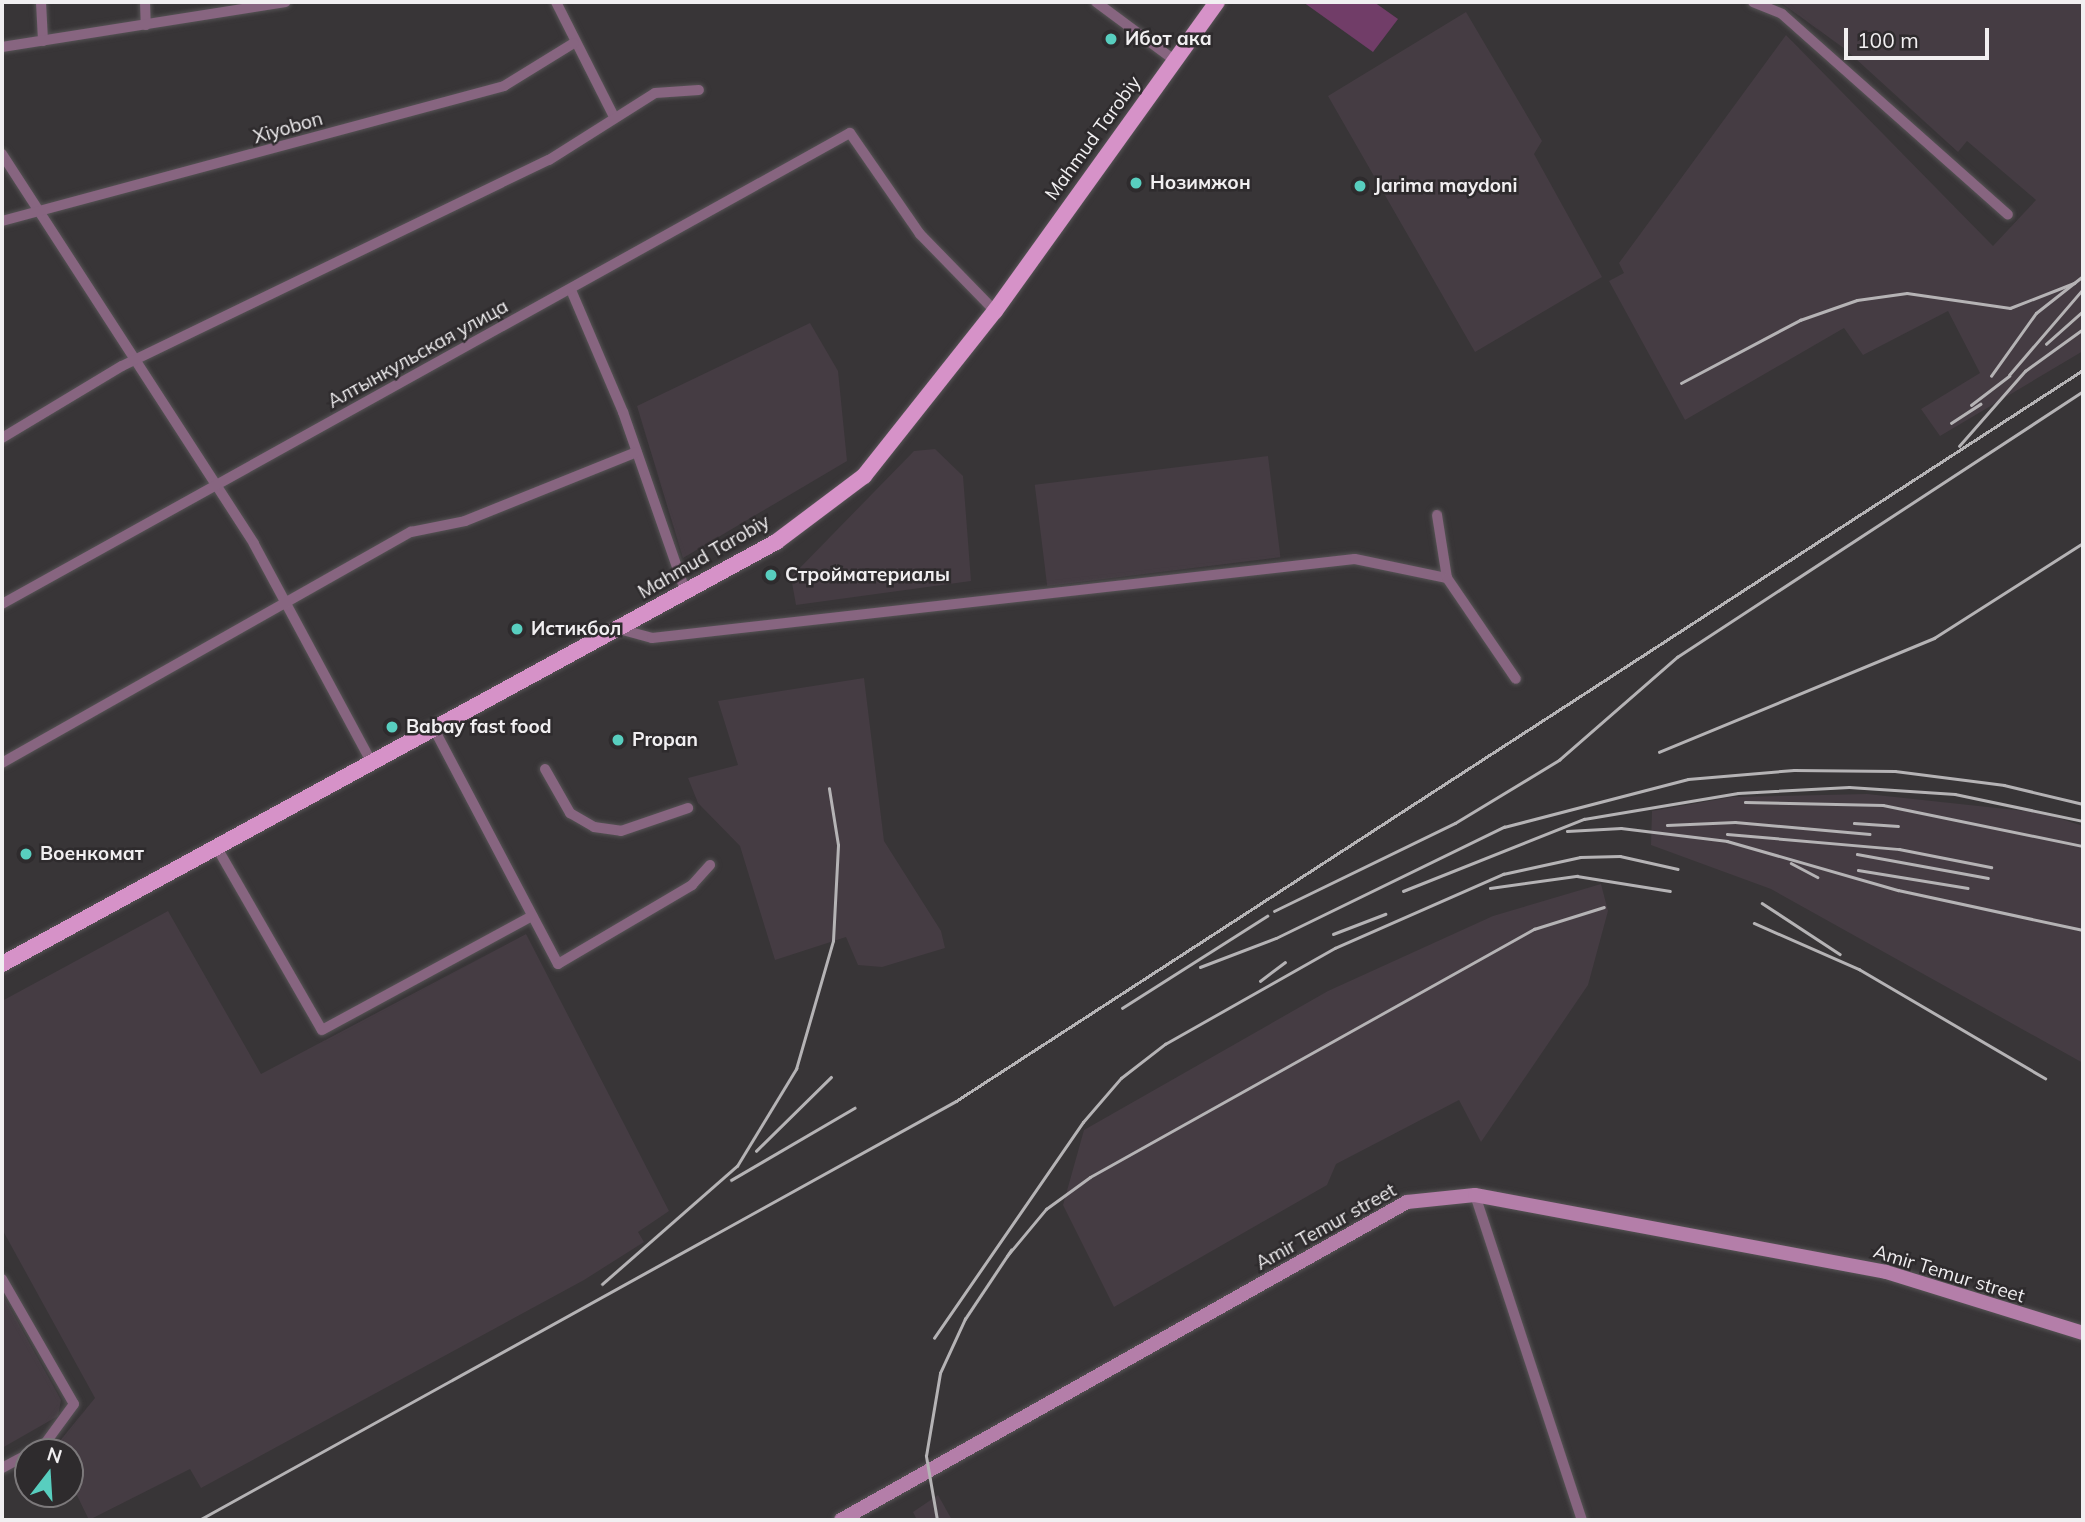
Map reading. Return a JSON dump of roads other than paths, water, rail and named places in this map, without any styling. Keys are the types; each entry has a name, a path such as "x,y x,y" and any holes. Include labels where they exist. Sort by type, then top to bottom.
{"main road":[{"name":"Mahmud Tarobiy","path":"2,964 776,542 864,475 995,311 1217,2"}],"street":[{"path":"41,2 43,41"},
{"path":"145,2 146,25"},
{"path":"2,47 285,2"},
{"path":"555,2 613,115"},
{"path":"1096,2 1174,60"},
{"path":"1753,2 1782,14 2008,215"},
{"name":"Xiyobon","path":"2,221 42,215 504,86 574,43"},
{"path":"2,438 122,366 137,363 549,160 613,115 655,93 699,89"},
{"name":"Алтынкульская улица","path":"2,604 219,488 850,133 920,234 995,311"},
{"path":"2,154 219,488 371,761"},
{"path":"570,290 637,452 685,593"},
{"path":"2,763 411,532 465,521 637,452"},
{"path":"1437,515 1447,578 1516,680"},
{"path":"619,629 652,638 1355,559 1447,578"},
{"path":"433,727 558,964 682,891 710,865"},
{"path":"545,769 570,813 594,827 621,831 688,808"},
{"path":"216,846 322,1030 532,916"},
{"path":"1475,1195 1583,1520"},
{"name":"Amir Temur street","path":"841,1520 1407,1202 1475,1195 1886,1272 2083,1333"},
{"path":"2,1279 74,1404 49,1438"}],"railway":[{"path":"1991,376 2036,313 2083,276"},
{"path":"1681,383 1800,320 1857,300 1907,293 2010,308 2074,283"},
{"path":"2009,375 2083,289"},
{"path":"2046,344 2083,311"},
{"path":"1959,446 2025,371 2083,329"},
{"path":"199,1520 956,1101 2083,370"},
{"path":"1971,405 2009,376"},
{"path":"1274,911 1455,823 1559,760 1677,657 2083,391"},
{"path":"1951,423 1980,404"},
{"path":"1659,752 1934,638 2083,543"},
{"path":"1200,967 1276,938 1504,827 1688,779 1794,770 1895,771 2004,785 2083,804"},
{"path":"1403,891 1584,819 1738,793 1849,787 1955,794 2083,821"},
{"path":"602,1284 737,1166 796,1069 833,941 838,845 829,789"},
{"path":"1745,802 1883,805 2083,846"},
{"path":"1667,825 1735,822 1869,834"},
{"path":"1854,823 1898,826"},
{"path":"1567,831 1621,828 1727,841 1898,890 2083,930"},
{"path":"1727,834 1899,849 1991,867"},
{"path":"1857,854 1988,878"},
{"path":"934,1338 1083,1122 1121,1078 1165,1044 1335,948 1503,874 1580,857 1620,856 1678,869"},
{"path":"1791,863 1817,877"},
{"path":"1858,870 1968,888"},
{"path":"1490,888 1577,876 1670,891"},
{"path":"1762,903 1840,954"},
{"path":"1007,1256 1046,1209 1090,1177 1534,929 1604,907"},
{"path":"1333,934 1385,914"},
{"path":"1122,1008 1267,916"},
{"path":"1754,923 1859,969 2045,1078"},
{"path":"1260,981 1285,962"},
{"path":"756,1151 831,1077"},
{"path":"731,1180 854,1108"},
{"path":"937,1520 926,1456 940,1373 965,1319 1011,1250"}],"place":[{"name":"Ибот ака","path":"1111,39"},
{"name":"Нозимжон","path":"1136,183"},
{"name":"Jarima maydoni","path":"1360,186"},
{"name":"Стройматериалы","path":"771,575"},
{"name":"Истикбол","path":"517,629"},
{"name":"Babay fast food","path":"392,727"},
{"name":"Propan","path":"618,740"},
{"name":"Военкомат","path":"26,854"}]}
